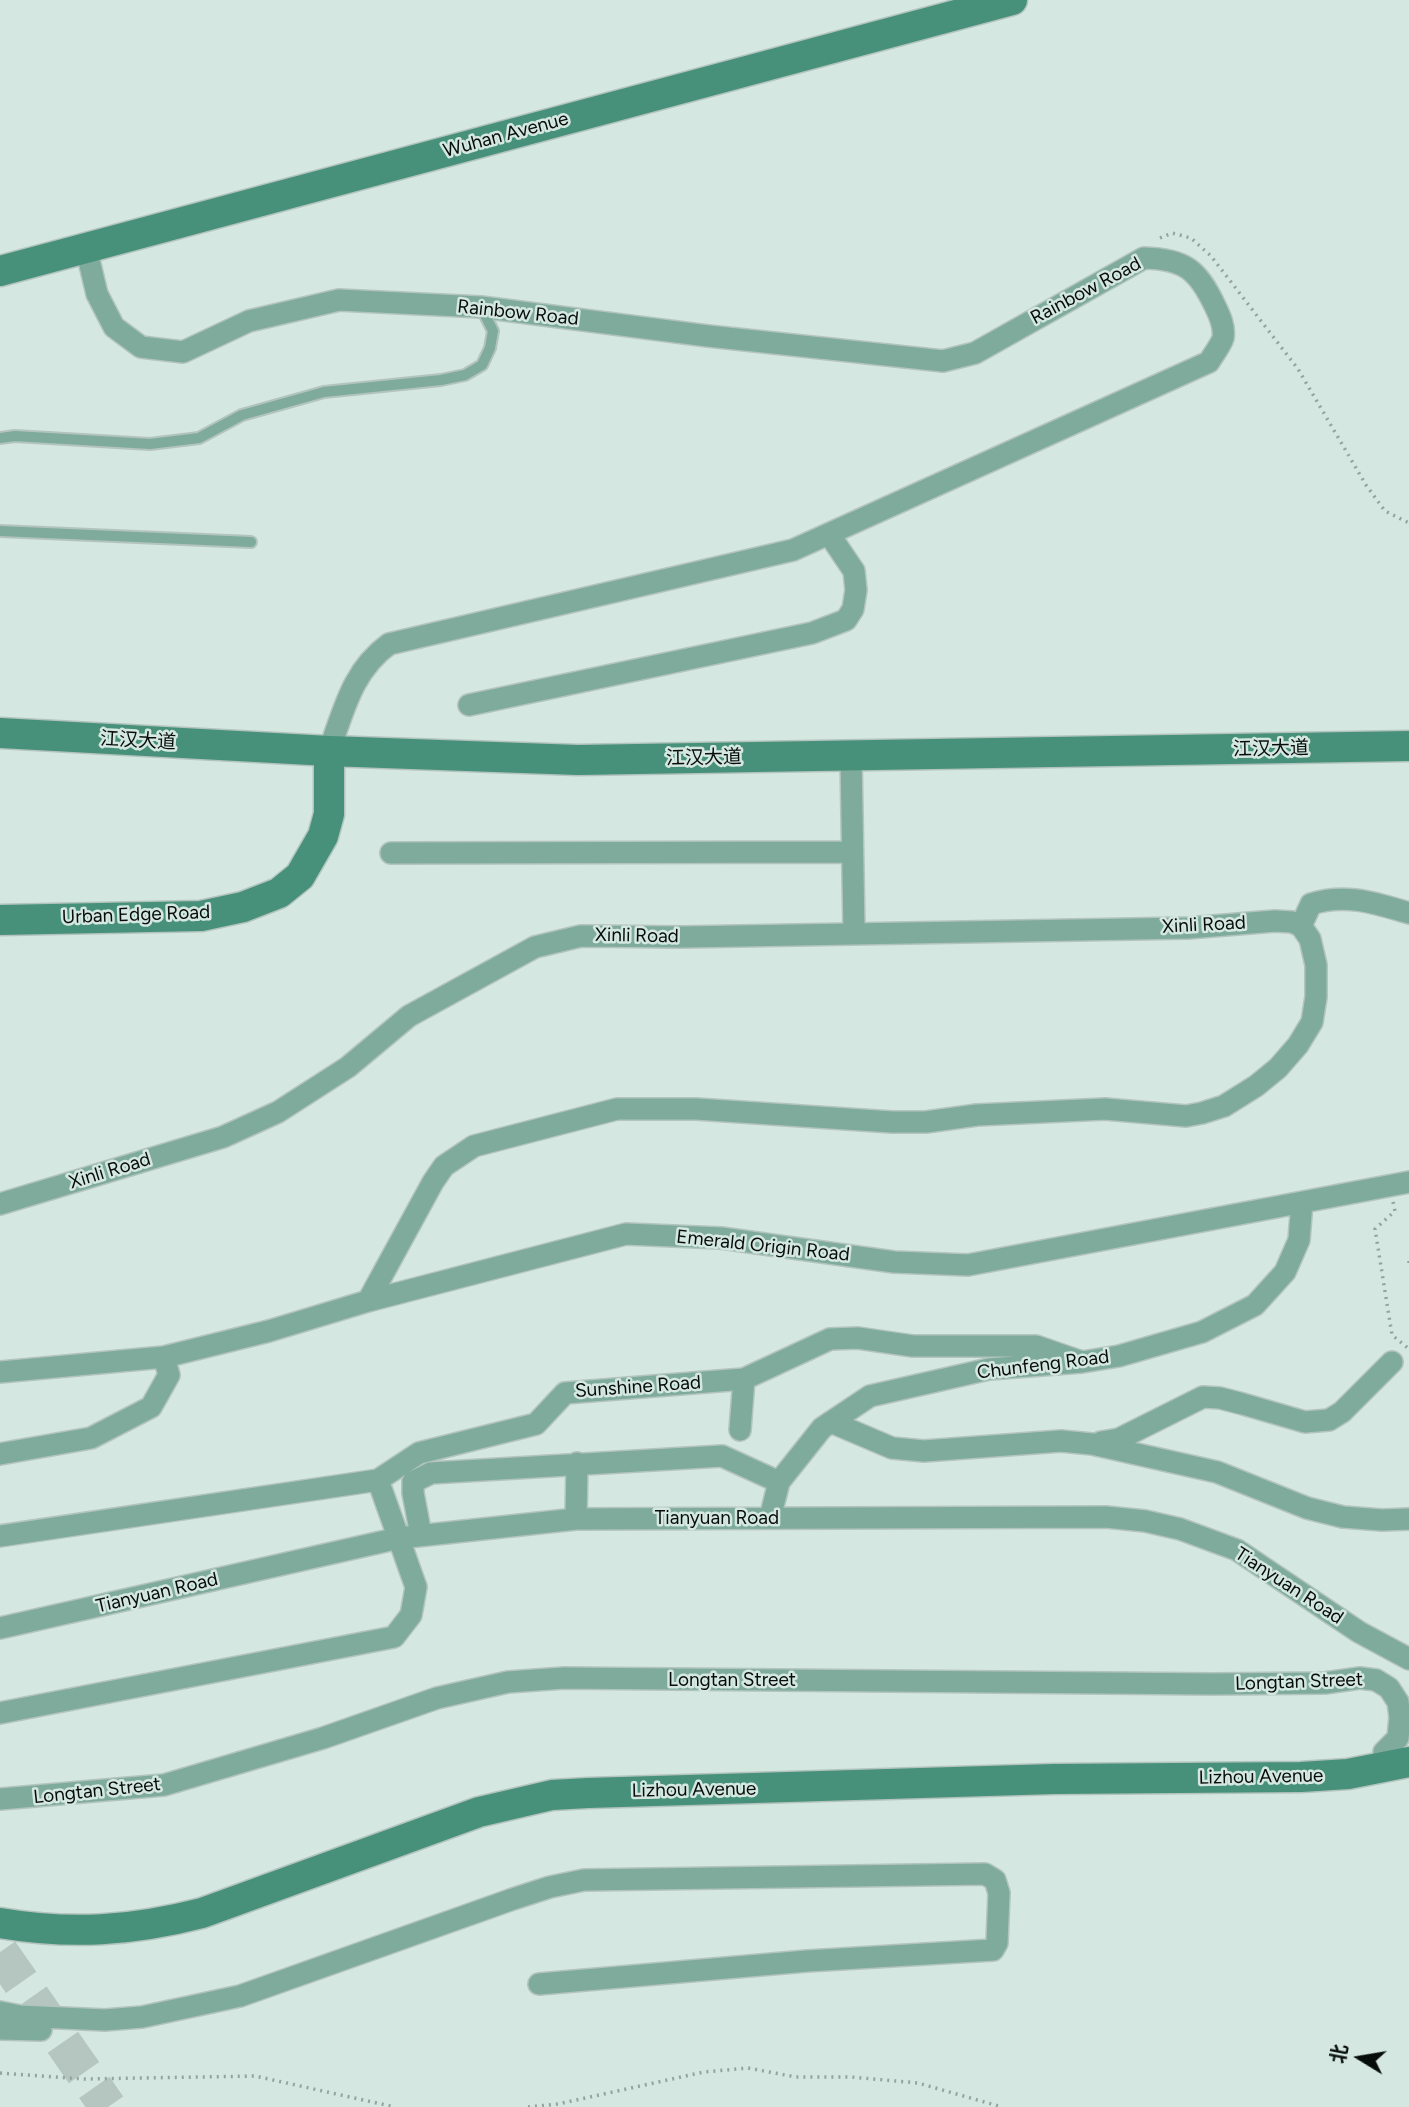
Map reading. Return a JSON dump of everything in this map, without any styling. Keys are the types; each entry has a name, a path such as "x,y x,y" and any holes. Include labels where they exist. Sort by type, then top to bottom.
{"main road":[{"name":"Wuhan Avenue","path":"0,271 1012,0"},
{"name":"江汉大道","path":"0,733 578,761 1409,746"},
{"name":"Urban Edge Road","path":"0,920 201,916 243,907 279,894 300,876 323,836 328,814 329,751"},
{"name":"Lizhou Avenue","path":"0,1923 38,1929 124,1930 168,1922 202,1913 479,1812 552,1796 1054,1779 1301,1777 1348,1774 1398,1765"}],"street":[{"name":"Rainbow Road","path":"86,248 97,294 114,327 141,347 183,352 249,321 339,300 481,307 896,358 943,361 975,352 1144,258 1168,259 1187,267 1204,284 1222,320 1223,339 1209,362 793,550 389,644 372,656 352,687 329,751"},
{"path":"469,705 812,633 846,620 855,600 854,571 829,534"},
{"path":"851,756 854,932"},
{"path":"391,853 852,852"},
{"path":"368,1301 444,1166 474,1146 600,1112 637,1107 866,1122 926,1122 977,1115 1105,1109 1186,1116 1224,1106 1278,1068 1298,1045 1312,1022 1316,997 1315,965 1310,939 1301,926 1311,904 1331,898 1360,900 1409,913"},
{"name":"Xinli Road","path":"0,1204 223,1137 278,1112 348,1067 409,1016 535,947 581,936 683,937 1188,928 1275,921 1292,922 1301,926"},
{"name":"Emerald Origin Road","path":"1,1379 164,1357 626,1234 721,1238 894,1262 968,1265 1399,1185"},
{"name":"Chunfeng Road","path":"770,1518 779,1482 822,1428 870,1396 989,1369 1082,1362 1119,1356 1202,1332 1255,1306 1285,1272 1298,1240 1302,1202"},
{"name":"Sunshine Road","path":"0,1536 379,1480 419,1453 536,1424 565,1393 744,1379 830,1339 858,1338 913,1346 1036,1346 1082,1362"},
{"path":"0,1454 92,1438 151,1407 169,1375 164,1357"},
{"path":"1092,1444 1119,1440 1203,1397 1243,1404 1305,1422 1329,1420 1342,1412 1392,1362"},
{"path":"740,1430 744,1379"},
{"path":"831,1422 892,1448 924,1451 1035,1441 1092,1444 1217,1472 1307,1508 1343,1517 1409,1519"},
{"path":"421,1535 413,1482 431,1473 722,1456 779,1482"},
{"path":"576,1519 577,1463"},
{"path":"0,1713 394,1637 411,1615 416,1587 379,1480"},
{"name":"Tianyuan Road","path":"0,1628 399,1538 576,1519 1106,1517 1145,1521 1180,1529 1237,1550 1359,1632 1409,1659"},
{"name":"Longtan Street","path":"0,1799 164,1785 323,1738 437,1698 508,1682 564,1678 1212,1684 1325,1683 1360,1678 1376,1680 1389,1688 1398,1702 1398,1738 1384,1752 1398,1765"},
{"path":"0,2029 41,2031 105,2020 142,2017 240,1996 550,1886 584,1880 985,1874 995,1880 999,1893 997,1943 993,1950 807,1961 539,1984"},
{"path":"0,2012 20,2016 105,2020"}],"lane":[{"path":"0,438 15,436 150,444 200,438 242,415 324,391 440,380 465,375 482,365 490,348 493,331 481,307"},
{"path":"0,531 251,542"}],"path":[{"path":"1144,258 1154,241 1172,233 1191,239 1211,256 1298,369 1366,485 1385,511 1409,523"},
{"path":"1399,1185 1395,1211 1375,1229 1392,1335 1409,1349"},
{"path":"1409,1261 1409,1268"},
{"path":"528,2107 558,2104 704,2071 748,2068 796,2077 851,2077 918,2083 1002,2107"},
{"path":"0,2073 84,2079 255,2076 395,2107"}],"tunnel":[{"path":"0,1952 108,2107"}]}
